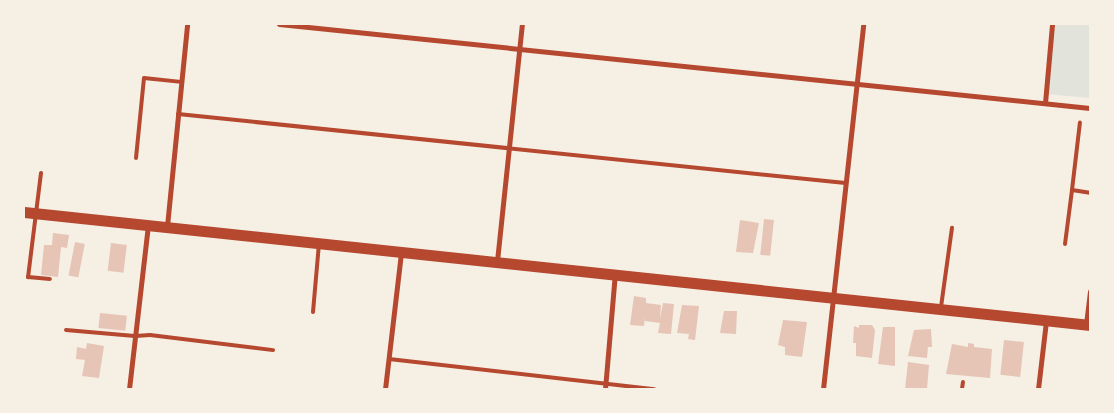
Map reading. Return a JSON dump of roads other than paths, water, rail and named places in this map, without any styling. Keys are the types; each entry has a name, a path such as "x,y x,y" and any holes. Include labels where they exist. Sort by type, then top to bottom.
{"main road":[{"path":"24,212 616,273 1088,325"}],"street":[{"path":"168,226 187,24"},
{"path":"279,24 520,50 857,82 1090,108"},
{"path":"497,261 522,24"},
{"path":"823,389 863,24"},
{"path":"1045,103 1052,24"},
{"path":"129,389 148,224"},
{"path":"385,389 401,251"},
{"path":"605,387 616,273"},
{"path":"1088,325 1090,291"},
{"path":"1038,389 1046,320"}],"lane":[{"path":"136,158 144,78 181,82"},
{"path":"178,114 845,183"},
{"path":"1065,244 1080,122"},
{"path":"41,173 28,276 50,279"},
{"path":"1072,190 1090,193"},
{"path":"941,308 952,228"},
{"path":"313,312 319,242"},
{"path":"66,330 135,336 150,335 272,350"},
{"path":"389,359 605,387 654,389"},
{"path":"962,389 963,382"}]}
